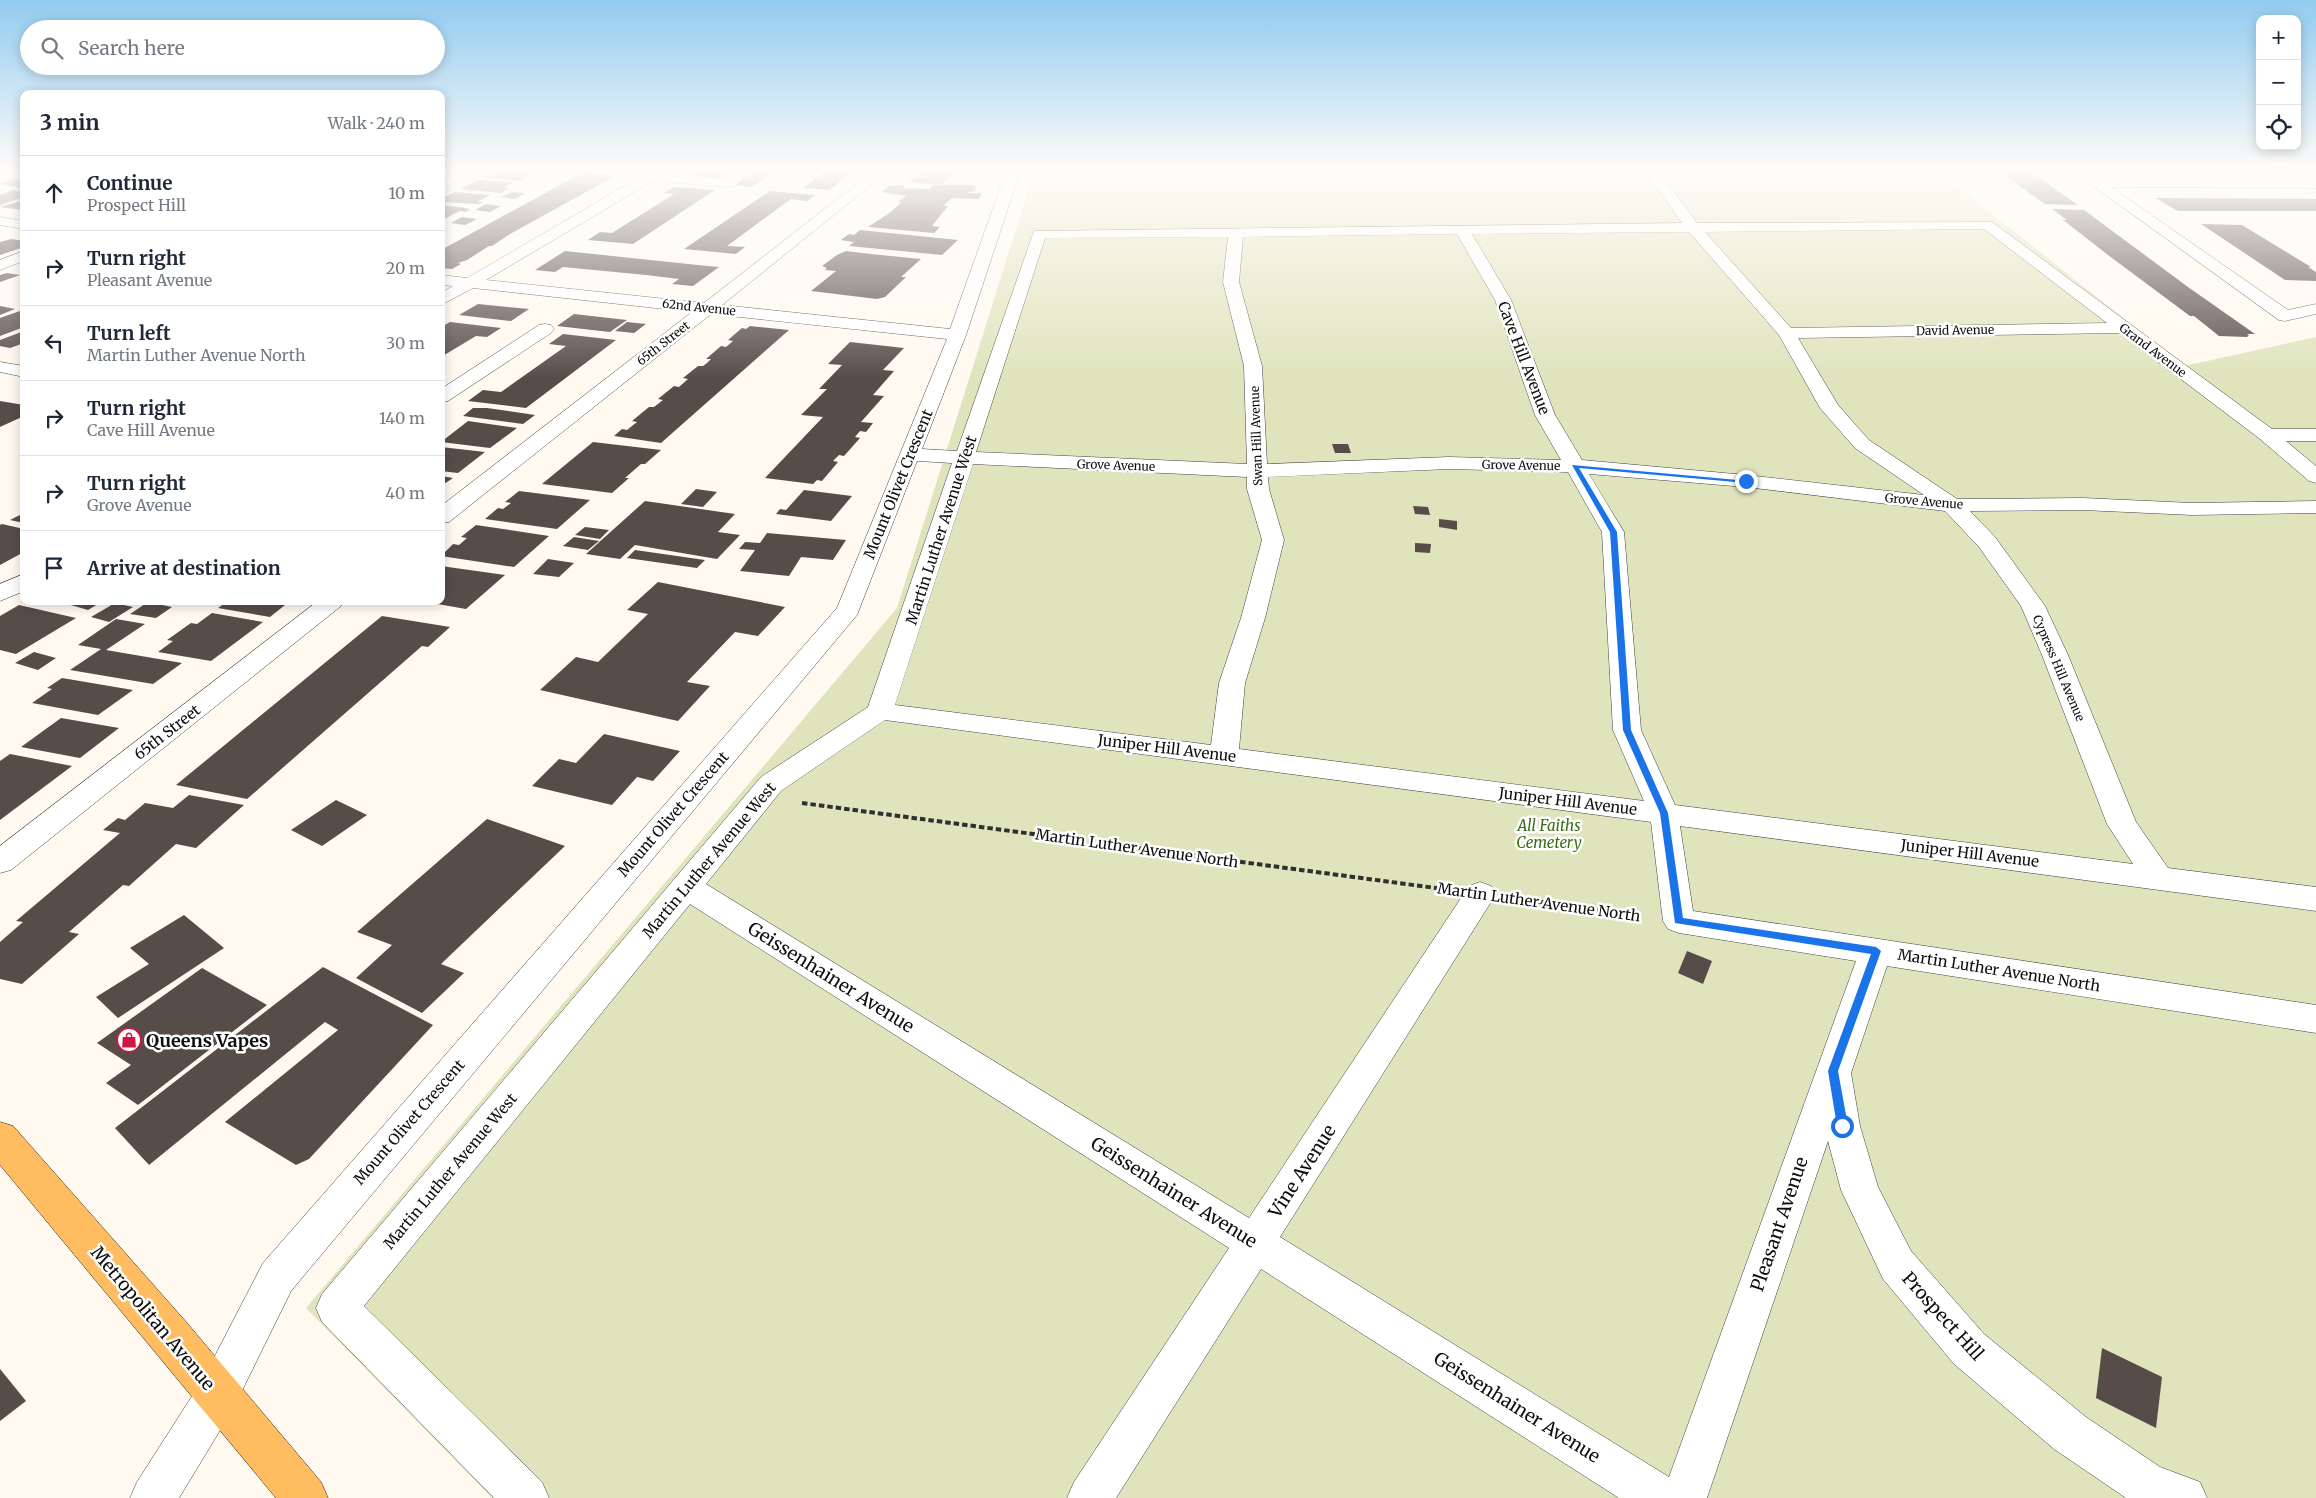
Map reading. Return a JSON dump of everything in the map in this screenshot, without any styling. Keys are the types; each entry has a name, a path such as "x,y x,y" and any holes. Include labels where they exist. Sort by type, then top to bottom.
{"main road":[{"name":"Metropolitan Avenue","path":"5,1152 218,1394 305,1498"}],"street":[{"path":"445,298 545,239"},
{"name":"65th Street","path":"445,514 796,239"},
{"name":"Mount Olivet Crescent","path":"153,1498 218,1394 277,1277 848,610 958,334 990,239"},
{"name":"Martin Luther Avenue West","path":"526,1498 338,1308 771,784 880,711 1037,239"},
{"name":"Swan Hill Avenue","path":"1224,756 1232,683 1253,618 1273,540 1258,489 1253,366 1231,282 1235,239"},
{"name":"Cave Hill Avenue","path":"1467,239 1503,300 1545,415 1613,532 1627,730 1664,813 1679,921"},
{"name":"Cypress Hill Avenue","path":"1703,239 1786,333 1830,408 1862,444 1952,505 1987,542 2033,606 2055,655 2122,824 2158,878"},
{"name":"Grand Avenue","path":"2005,239 2267,436 2316,478"},
{"path":"2175,239 2285,316 2316,309"},
{"path":"0,264 20,257"},
{"name":"62nd Avenue","path":"445,280 958,334"},
{"path":"445,394 545,328"},
{"name":"David Avenue","path":"1786,333 2124,328"},
{"path":"0,367 20,371"},
{"path":"2267,436 2316,435"},
{"name":"Grove Avenue","path":"909,455 1258,470 1449,463 1574,466 1746,481 1952,505 2083,504 2192,509 2316,507"},
{"path":"0,594 20,583"},
{"name":"65th Street","path":"0,862 328,605"},
{"name":"Juniper Hill Avenue","path":"880,711 2316,899"},
{"name":"Geissenhainer Avenue","path":"686,886 1662,1498"},
{"name":"Vine Avenue","path":"1090,1498 1480,894"},
{"name":"Martin Luther Avenue North","path":"1679,921 2310,1019"},
{"name":"Pleasant Avenue","path":"1684,1498 1876,951"},
{"name":"Prospect Hill","path":"1833,1071 1842,1126 1860,1190 1897,1265 1969,1349 2070,1433 2147,1485 2184,1498"}],"path":[{"name":"Martin Luther Avenue North","path":"760,797 1679,921"}],"green space":[{"name":"All Faiths Cemetery","path":"1013,239 2023,239 2184,366 2316,337 2316,1498 492,1498 306,1308 897,608"}],"building":[{"path":"11,239 20,240 20,248 0,255 0,242"},
{"path":"461,239 503,239 467,260 458,263 461,264 452,269 445,268 445,248"},
{"path":"590,239 641,239 633,244 588,240"},
{"path":"699,239 737,239 727,246 745,247 736,254 684,249"},
{"path":"2087,239 2123,239 2255,334 2247,334 2249,335 2247,337 2219,336"},
{"path":"2223,239 2265,239 2316,272 2316,281 2285,280"},
{"path":"841,240 958,240 942,255 849,246 854,242"},
{"path":"565,251 719,267 693,286 672,284 679,279 646,275 563,267 555,272 535,270"},
{"path":"846,251 921,259 901,277 906,277 885,297 877,299 811,291 836,271 825,270 827,268 822,266"},
{"path":"7,273 20,275 0,282 0,275"},
{"path":"478,304 529,309 511,321 459,315"},
{"path":"0,306 15,309 0,315"},
{"path":"20,311 20,328 0,336 0,318"},
{"path":"574,314 627,320 610,332 557,326"},
{"path":"450,322 501,328 487,337 476,336 445,355 445,325"},
{"path":"627,322 646,324 634,333 615,331"},
{"path":"750,326 789,330 661,443 614,436 622,429 627,430 637,422 632,421 649,407 654,407 663,400 658,399 674,386 679,387 688,379 683,378 698,366 703,366 707,363 711,359 706,359 721,346 726,347 733,341 728,340 742,328 746,329"},
{"path":"20,332 20,344 10,348 0,346 0,340"},
{"path":"563,334 616,340 526,408 468,401 483,390 501,392 566,346 549,344"},
{"path":"850,342 904,348 883,370 894,371 873,395 884,396 861,422 873,423 866,432 860,431 855,437 860,438 844,456 839,455 833,461 838,462 822,481 817,480 813,484 765,478 823,417 801,415 827,389 819,389 842,365 828,364"},
{"path":"0,401 20,404 20,418 0,427"},
{"path":"473,408 487,408 535,415 523,424 463,416"},
{"path":"468,421 517,428 490,448 445,442 445,439"},
{"path":"593,442 661,450 625,478 629,478 612,493 542,484"},
{"path":"1332,444 1348,444 1351,453 1335,453"},
{"path":"445,447 485,452 458,473 445,471"},
{"path":"445,477 453,478 445,483"},
{"path":"696,489 717,492 703,507 681,504"},
{"path":"804,490 852,496 831,521 776,514 780,509 786,510"},
{"path":"519,491 590,500 557,529 485,519 498,508 503,509 511,503 505,502"},
{"path":"645,501 735,514 718,532 740,535 717,559 635,545 620,559 586,554"},
{"path":"1413,506 1428,507 1430,515 1415,514"},
{"path":"20,515 20,522 10,520"},
{"path":"1439,519 1457,521 1457,530 1439,527"},
{"path":"0,525 20,528 20,554 0,565"},
{"path":"476,525 549,536 514,567 445,557 445,552 453,544 459,545 467,538 461,537"},
{"path":"585,527 609,530 600,539 575,535"},
{"path":"767,533 846,540 833,560 801,557 789,576 740,571 755,550 739,549 745,542 760,543"},
{"path":"574,537 599,541 588,550 563,546"},
{"path":"1415,543 1431,544 1430,553 1415,552"},
{"path":"635,550 705,560 697,568 627,558"},
{"path":"548,559 574,563 559,577 533,574"},
{"path":"445,567 505,575 466,609 443,605 445,605"},
{"path":"658,582 785,607 758,636 735,632 687,682 710,686 678,721 540,690 576,657 598,662 648,614 627,610"},
{"path":"19,605 76,618 16,654 0,650 0,616"},
{"path":"71,605 96,605 88,610"},
{"path":"112,605 133,607 109,622 91,617"},
{"path":"144,605 172,607 156,618 130,614"},
{"path":"222,605 285,605 270,617 218,608"},
{"path":"212,613 263,622 211,661 158,652 173,641 167,640 191,623 197,624"},
{"path":"382,616 450,627 428,647 422,646 247,799 176,785"},
{"path":"116,619 145,624 106,650 182,663 153,684 70,670 101,649 78,645"},
{"path":"34,652 56,658 38,670 15,663"},
{"path":"62,678 133,690 98,715 32,703 52,689 47,688"},
{"path":"61,718 119,728 80,758 21,747"},
{"path":"604,734 680,751 653,781 637,777 612,805 532,786 559,759 576,763"},
{"path":"10,754 72,766 0,820 0,761"},
{"path":"189,795 244,805 196,848 176,844 129,886 123,885 69,932 79,934 22,984 0,979 0,942 23,922 16,921 120,833 103,830 118,818 125,820 145,803 173,808"},
{"path":"336,800 367,815 322,846 291,830"},
{"path":"487,819 565,846 441,964 464,973 422,1013 356,978 392,945 357,932"},
{"path":"184,915 224,948 118,1018 96,997 149,964 130,948"},
{"path":"1687,951 1712,961 1703,984 1678,973"},
{"path":"323,967 433,1025 309,1159 296,1165 225,1122 338,1030 325,1022 149,1165 115,1128"},
{"path":"202,968 267,1005 138,1105 106,1083 131,1065 97,1043"},
{"path":"2102,1348 2162,1377 2156,1428 2096,1398"},
{"path":"0,1369 26,1401 0,1421"}],"place":[{"name":"Queens Vapes","path":"129,1040"}],"route":[{"path":"1746,481 1574,466 1613,532 1627,730 1664,813 1679,921 1876,951 1833,1071 1842,1126"}]}
